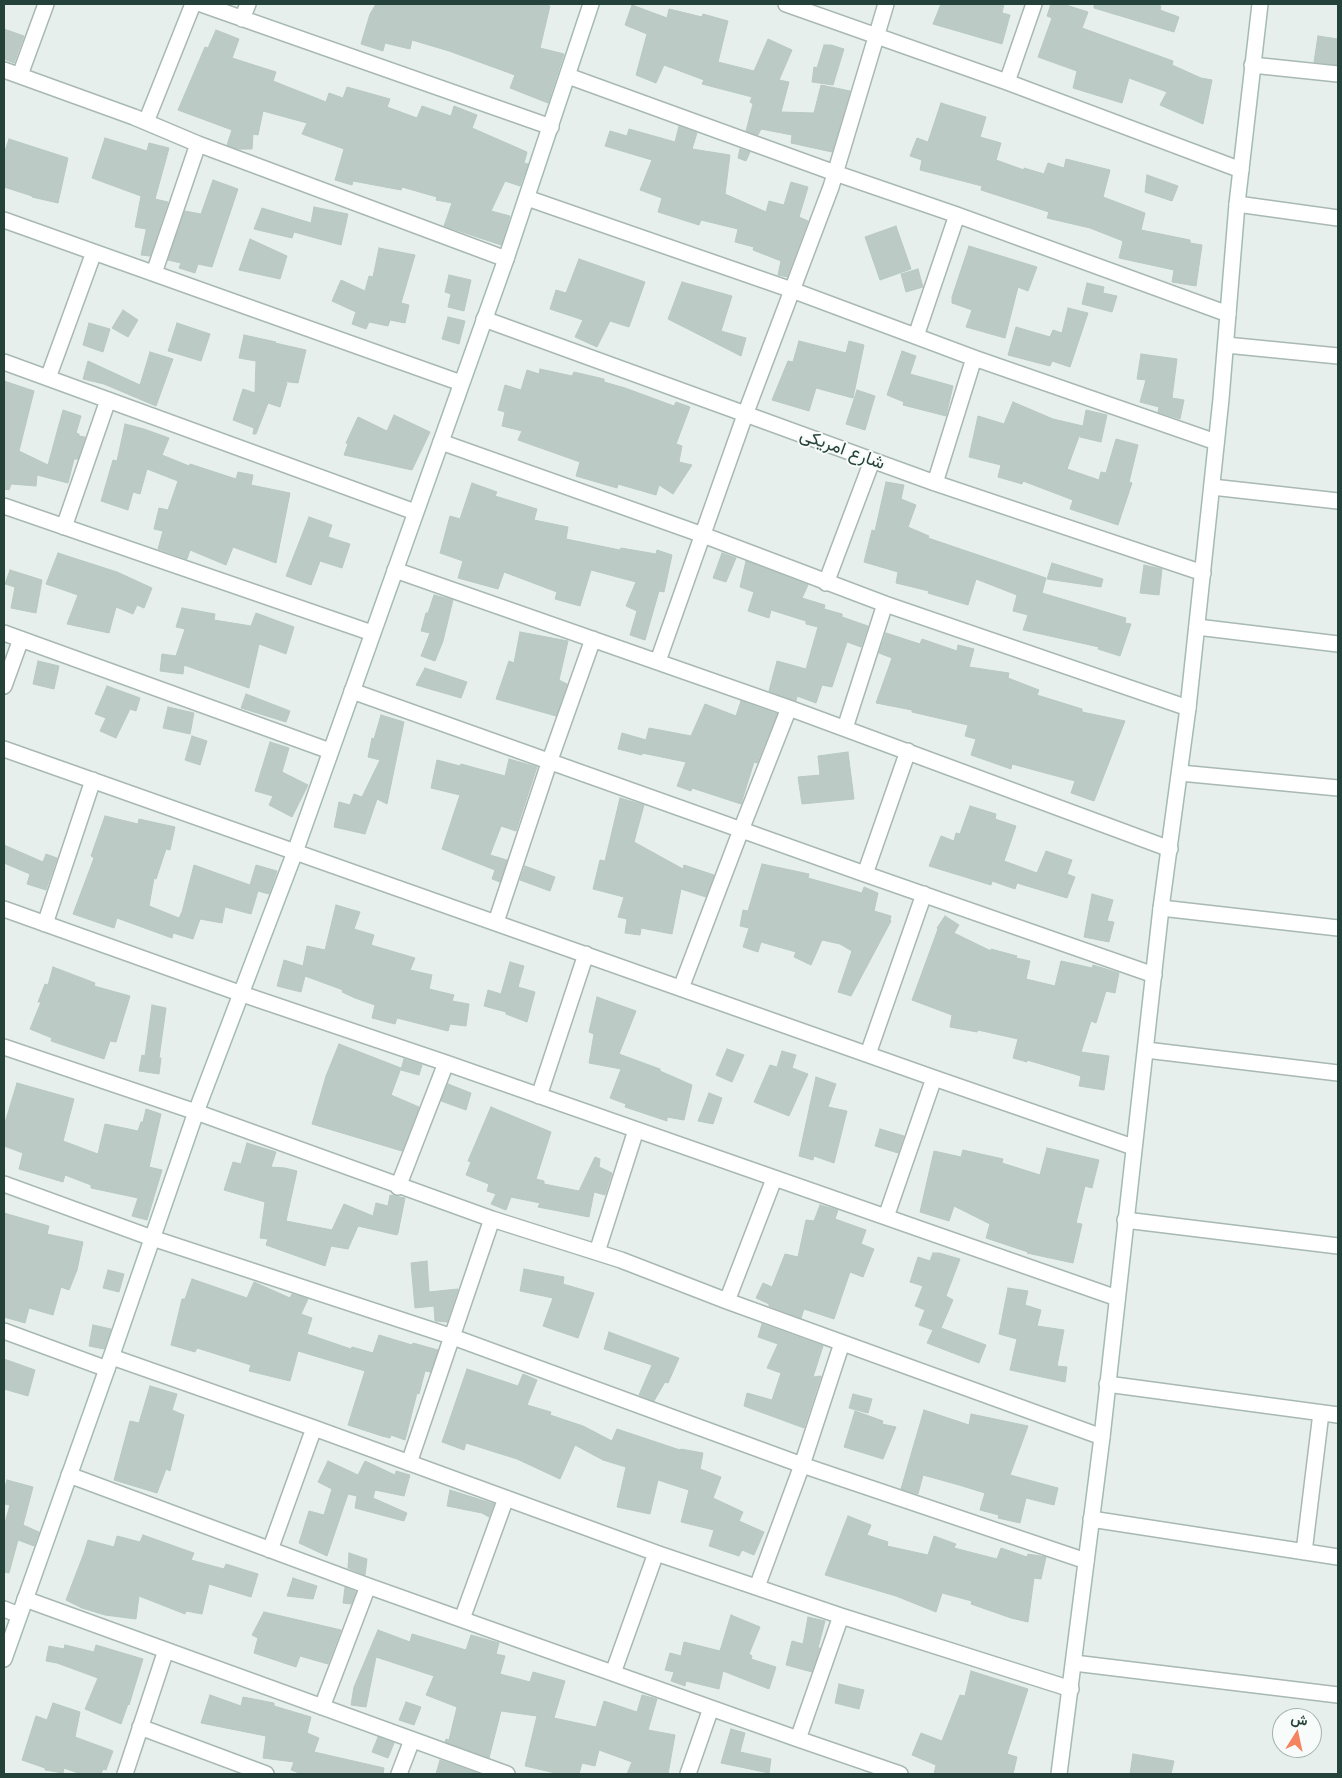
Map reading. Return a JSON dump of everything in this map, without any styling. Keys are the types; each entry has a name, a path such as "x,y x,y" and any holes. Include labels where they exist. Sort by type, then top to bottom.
{"street":[{"path":"20,75 46,4"},
{"path":"146,122 193,4"},
{"path":"201,4 551,127"},
{"path":"242,19 248,4"},
{"path":"4,1659 110,1363 196,1112 295,852 506,260 591,4"},
{"path":"786,4 1008,82 1241,170"},
{"path":"658,661 745,415 835,173 886,4"},
{"path":"1008,82 1034,4"},
{"path":"1059,1774 1102,1437 1161,908 1188,708 1226,345 1237,204 1260,4"},
{"path":"1252,65 1338,74"},
{"path":"4,70 146,122 198,144 506,260"},
{"path":"568,76 835,173 957,214 1228,314"},
{"path":"154,273 198,144"},
{"path":"527,198 792,290 974,358 1216,442"},
{"path":"1237,204 1338,218"},
{"path":"916,336 957,214"},
{"path":"4,220 461,383"},
{"path":"48,378 94,252"},
{"name":"شارع امريكى","path":"484,319 872,461 1203,574"},
{"path":"1226,345 1338,356"},
{"path":"935,483 974,358"},
{"path":"4,362 415,512"},
{"path":"64,527 108,400"},
{"path":"441,442 703,535 826,583 1188,708"},
{"path":"826,583 872,461"},
{"path":"1212,486 1338,501"},
{"path":"4,506 372,633"},
{"path":"395,570 789,708 1170,849"},
{"path":"844,728 886,604"},
{"path":"1197,627 1338,644"},
{"path":"4,633 330,751"},
{"path":"496,922 593,638"},
{"path":"4,686 21,639"},
{"path":"352,691 550,760 864,874 1154,975"},
{"path":"682,988 740,830 789,708"},
{"path":"4,748 1133,1147"},
{"path":"864,874 908,751"},
{"path":"1180,773 1338,788"},
{"path":"45,924 93,780"},
{"path":"868,1054 924,894"},
{"path":"1161,908 1338,928"},
{"path":"4,910 1117,1298"},
{"path":"539,1096 586,954"},
{"path":"4,1047 196,1112 492,1220 597,1252 1102,1437"},
{"path":"1146,1050 1338,1073"},
{"path":"398,1187 446,1063"},
{"path":"886,1217 934,1078"},
{"path":"597,1252 636,1130"},
{"path":"727,1301 774,1179"},
{"path":"4,1184 152,1238 453,1337 802,1465 1086,1561"},
{"path":"409,1464 492,1220"},
{"path":"1125,1220 1338,1246"},
{"path":"4,1330 314,1428 656,1553 841,1616 1071,1689"},
{"path":"757,1587 802,1465 842,1343"},
{"path":"1107,1384 1338,1415"},
{"path":"1304,1552 1321,1413"},
{"path":"270,1550 314,1428"},
{"path":"69,1475 368,1586 900,1774"},
{"path":"462,1619 506,1498"},
{"path":"1091,1520 1338,1557"},
{"path":"612,1673 656,1553"},
{"path":"322,1707 368,1586"},
{"path":"25,1599 506,1774"},
{"path":"4,1609 19,1615"},
{"path":"798,1739 841,1616"},
{"path":"126,1774 166,1650"},
{"path":"1074,1663 1338,1695"},
{"path":"688,1774 711,1708"},
{"path":"140,1727 262,1774"},
{"path":"399,1774 412,1740"}],"building":[{"path":"376,4 539,4 550,6 540,48 564,54 548,103 510,88 515,75 449,51 412,40 410,49 385,43 383,51 361,44 370,14"},
{"path":"941,4 1004,4 1002,13 1010,15 1002,44 933,24"},
{"path":"1051,4 1063,4 1088,12 1082,28 1173,61 1172,65 1201,78 1212,80 1203,124 1160,105 1167,92 1129,78 1122,103 1073,88 1077,71 1038,57 1052,18 1047,16"},
{"path":"1094,4 1150,4 1161,6 1160,10 1179,17 1174,32 1094,8"},
{"path":"632,5 667,18 669,9 702,17 703,14 728,21 718,62 754,71 768,39 792,50 779,80 789,82 781,112 814,113 821,85 850,91 832,152 791,143 792,135 761,129 758,135 746,131 753,104 750,102 752,97 702,84 704,80 664,65 656,83 636,75 647,34 625,25"},
{"path":"4,29 24,36 14,63 4,59"},
{"path":"216,30 239,39 232,58 276,72 273,81 326,102 329,93 343,98 347,87 390,99 387,107 417,118 422,106 451,116 454,106 477,115 472,128 527,152 524,163 528,164 520,186 505,181 491,211 510,216 501,245 444,226 452,203 436,200 437,197 402,187 401,190 353,181 352,185 335,180 344,149 302,134 307,123 263,111 258,135 253,134 252,149 237,149 227,145 232,130 178,110 205,47 208,48"},
{"path":"1318,36 1338,39 1338,65 1314,62"},
{"path":"824,45 844,49 833,85 812,82 814,67 817,68"},
{"path":"941,103 986,117 980,137 1001,143 996,160 1024,170 1024,168 1044,174 1048,163 1064,168 1066,159 1110,170 1103,197 1145,213 1141,230 1190,240 1190,243 1202,245 1196,286 1172,282 1174,270 1119,258 1123,241 1090,228 1047,218 1049,212 981,190 982,186 920,170 922,160 910,156 917,138 928,142"},
{"path":"679,126 697,133 692,149 730,155 725,194 766,212 769,201 784,205 791,182 808,187 799,217 808,221 787,277 778,275 781,261 753,250 754,247 735,242 738,229 701,220 699,225 658,212 662,198 640,190 652,160 605,146 610,131 627,136 629,129 675,142"},
{"path":"105,138 147,151 149,143 169,148 155,199 168,202 150,256 141,255 147,226 146,229 135,227 141,196 92,178"},
{"path":"9,139 68,158 58,203 32,197 4,187 4,154"},
{"path":"740,149 750,152 746,161 738,158"},
{"path":"1147,175 1178,186 1172,201 1145,192"},
{"path":"213,180 238,189 212,267 198,264 195,273 179,268 181,263 168,260 185,211 201,214"},
{"path":"314,207 348,214 341,245 294,232 292,238 254,229 262,208 311,223"},
{"path":"896,226 911,269 880,280 865,237"},
{"path":"250,239 287,256 280,279 239,270"},
{"path":"969,246 1037,267 1028,291 1018,287 1005,338 966,327 972,310 952,303 952,297"},
{"path":"379,248 415,255 401,303 409,305 405,323 390,320 388,326 369,322 366,329 352,324 356,312 332,301 341,280 365,291 369,276 373,277"},
{"path":"579,259 645,282 629,327 610,321 597,347 575,337 583,320 550,309 556,290 566,293"},
{"path":"918,269 923,287 906,292 901,274"},
{"path":"449,275 471,280 464,311 448,307 451,294 445,292"},
{"path":"682,282 732,296 721,331 746,338 741,356 668,319"},
{"path":"1087,283 1104,287 1103,293 1117,296 1112,312 1082,304"},
{"path":"1068,308 1088,313 1070,367 1052,361 1050,366 1008,355 1016,327 1050,337 1053,330 1062,333"},
{"path":"123,310 138,320 128,337 112,328"},
{"path":"448,317 465,321 459,344 442,339"},
{"path":"89,323 110,329 103,352 83,345"},
{"path":"177,323 210,334 201,361 168,351"},
{"path":"244,335 306,350 298,383 281,381 287,383 280,407 268,403 256,434 253,434 254,428 233,420 243,389 255,393 256,361 239,358"},
{"path":"799,341 846,353 849,341 864,345 853,398 816,388 809,411 772,400 788,361 793,362"},
{"path":"902,351 916,356 910,374 953,386 946,416 903,405 904,402 887,395"},
{"path":"150,352 173,359 156,406 104,384 83,379 88,361 140,385"},
{"path":"1141,354 1177,359 1172,398 1184,400 1180,419 1158,412 1159,407 1140,402 1146,380 1137,379"},
{"path":"540,369 572,376 574,372 604,379 604,382 674,406 676,402 690,407 676,444 682,446 679,462 692,465 673,494 659,485 656,495 618,484 617,488 576,476 580,462 518,440 522,431 502,426 505,412 498,410 505,385 521,390 527,370 539,374"},
{"path":"4,381 34,391 19,451 48,465 63,410 81,416 76,433 79,436 85,437 78,459 74,459 68,483 37,475 36,486 11,484 9,490 4,489"},
{"path":"857,390 875,396 865,430 846,424"},
{"path":"1013,402 1053,419 1083,426 1086,410 1107,415 1101,442 1080,437 1081,431 1067,469 1099,480 1101,472 1106,473 1116,439 1138,445 1129,482 1132,483 1118,525 1070,509 1073,500 1023,481 1022,484 998,477 1001,465 969,457 978,416 1004,424"},
{"path":"394,415 430,432 412,470 344,455 348,444 346,443 358,417 387,431"},
{"path":"125,424 169,438 162,455 189,466 190,464 236,479 238,472 253,475 251,485 290,493 276,563 233,547 226,565 190,550 187,559 158,549 163,531 154,529 159,508 168,510 178,481 147,469 140,494 133,492 128,510 101,501 113,460 117,461"},
{"path":"886,482 904,485 901,499 916,505 908,527 929,536 928,538 1046,578 1042,593 1126,618 1125,623 1131,624 1120,656 1098,649 1099,647 1023,630 1028,615 1013,611 1017,595 976,579 968,605 928,593 929,591 896,583 898,572 864,562 872,530 875,531"},
{"path":"472,483 497,492 495,496 537,509 534,520 568,527 566,539 620,550 621,548 656,554 657,550 672,555 664,592 659,591 645,640 630,635 637,611 626,606 636,582 591,570 580,606 555,599 557,592 504,572 498,589 458,578 463,561 440,553 450,516 460,519"},
{"path":"309,517 332,525 328,537 350,544 342,568 320,561 311,585 286,576"},
{"path":"58,553 117,572 152,588 144,608 137,605 133,614 116,607 109,633 67,624 78,595 46,584"},
{"path":"722,553 736,558 726,582 713,578"},
{"path":"746,561 808,585 802,598 825,605 824,609 842,614 842,617 868,626 861,647 847,642 832,687 822,685 816,703 797,696 796,701 769,691 777,661 806,669 818,627 806,624 806,621 771,610 769,618 748,611 754,592 740,587"},
{"path":"1052,563 1103,579 1101,587 1047,579"},
{"path":"1144,565 1162,569 1159,595 1140,593"},
{"path":"10,570 42,580 36,613 11,608 15,587 5,584"},
{"path":"434,595 453,600 443,641 435,661 421,656 430,633 421,631"},
{"path":"182,608 215,614 214,620 251,626 256,613 294,627 286,654 259,644 249,688 184,665 183,674 160,671 162,654 176,656 185,629 176,627"},
{"path":"520,632 568,641 559,680 567,684 556,716 496,699 509,661 514,663"},
{"path":"886,633 920,644 922,639 957,651 958,645 974,649 969,667 1009,673 1008,678 1039,690 1037,695 1082,709 1082,712 1125,721 1094,801 1071,793 1075,781 1012,764 1011,769 971,755 976,739 965,736 968,725 912,712 912,710 876,703 892,658 879,653"},
{"path":"38,661 59,666 54,689 33,684"},
{"path":"425,668 467,682 461,698 416,685"},
{"path":"107,686 140,698 136,711 130,709 116,738 100,731 106,718 95,714"},
{"path":"246,694 290,711 286,722 241,708"},
{"path":"741,701 777,714 757,763 754,762 741,804 692,788 691,791 677,786 686,762 618,749 622,733 646,740 649,728 691,736 705,704 736,716"},
{"path":"168,707 194,713 190,734 163,728"},
{"path":"381,715 404,722 387,804 377,799 365,834 334,827 339,802 350,805 354,794 362,797 380,760 368,757 372,738 374,739"},
{"path":"192,736 207,741 200,765 185,760"},
{"path":"270,742 289,748 282,772 308,785 292,817 269,805 273,796 255,791"},
{"path":"848,752 854,799 802,804 798,777 820,775 818,756"},
{"path":"509,759 537,767 516,831 501,826 490,855 507,860 500,882 492,879 495,870 442,849 460,795 431,788 437,760 460,766 461,764 505,776"},
{"path":"620,798 644,805 634,842 683,869 684,865 714,875 706,897 681,889 672,934 641,928 640,935 625,933 627,919 618,917 624,897 593,889 600,860 605,861"},
{"path":"970,806 996,814 995,819 1016,826 1004,861 1037,873 1046,851 1072,860 1067,874 1075,877 1067,898 1017,883 1015,889 992,881 991,885 929,866 941,836 954,841 956,833 960,834"},
{"path":"105,816 138,824 139,819 175,827 170,850 166,849 156,879 154,878 149,906 179,918 194,865 250,885 256,865 277,871 269,894 258,891 251,914 225,907 222,923 200,919 193,939 173,933 172,938 117,918 114,928 73,914 94,858 91,856"},
{"path":"4,845 43,862 46,854 57,858 46,890 27,884 30,874 4,863"},
{"path":"762,864 809,874 808,878 862,893 864,887 878,893 874,911 891,916 891,921 851,996 838,992 852,951 840,944 822,940 811,965 794,957 796,952 761,942 758,952 743,947 749,928 740,926 743,910 748,911"},
{"path":"525,866 555,877 550,891 520,880"},
{"path":"1092,894 1113,900 1107,921 1114,922 1109,942 1084,937"},
{"path":"336,905 360,912 354,929 374,935 371,945 415,958 410,970 432,975 429,989 454,995 452,1001 469,1004 466,1026 450,1024 448,1031 397,1018 395,1024 372,1018 375,1005 342,992 343,990 305,976 301,992 277,986 284,960 303,966 307,946 325,950"},
{"path":"945,916 959,925 954,933 991,951 991,949 1030,961 1026,979 1055,986 1061,961 1092,968 1093,965 1119,973 1115,993 1106,991 1096,1023 1091,1021 1081,1052 1109,1056 1104,1090 1079,1086 1081,1076 1027,1060 1027,1062 1013,1058 1018,1039 978,1030 977,1032 950,1027 952,1015 912,1000 937,928"},
{"path":"510,962 524,966 518,987 535,992 527,1022 506,1014 506,1012 484,1006 488,990 501,994"},
{"path":"53,967 95,983 94,986 130,996 116,1042 110,1041 104,1059 51,1041 52,1038 30,1029 41,1002 38,1002 45,984 48,985"},
{"path":"597,997 636,1011 619,1054 660,1069 660,1071 692,1085 684,1120 667,1117 667,1121 625,1107 626,1104 610,1098 621,1069 589,1063 594,1034 589,1032"},
{"path":"152,1005 166,1008 159,1058 161,1058 159,1074 139,1071 142,1055 145,1056"},
{"path":"339,1044 401,1068 391,1095 419,1107 402,1151 312,1124 326,1076"},
{"path":"727,1049 744,1055 732,1082 716,1075"},
{"path":"782,1051 796,1055 792,1068 808,1074 789,1116 754,1102 770,1065 777,1067"},
{"path":"404,1059 422,1065 419,1075 401,1070"},
{"path":"816,1077 836,1084 828,1107 847,1111 834,1163 814,1156 813,1160 799,1156"},
{"path":"17,1083 74,1099 63,1141 98,1154 105,1124 138,1131 141,1122 143,1122 146,1109 161,1114 149,1167 162,1170 147,1220 132,1216 138,1198 91,1188 91,1185 65,1175 63,1182 19,1169 23,1153 4,1146 4,1126"},
{"path":"448,1084 471,1093 466,1110 441,1101"},
{"path":"709,1093 722,1098 713,1124 698,1121"},
{"path":"491,1107 551,1132 536,1179 544,1181 544,1184 579,1191 595,1157 600,1159 599,1167 612,1173 605,1195 594,1192 589,1217 538,1207 540,1203 511,1197 506,1210 491,1204 496,1194 487,1191 489,1184 466,1175 471,1162 468,1161"},
{"path":"880,1129 904,1136 898,1153 875,1146"},
{"path":"247,1143 276,1152 271,1167 297,1171 286,1221 332,1230 344,1204 373,1216 376,1203 388,1206 390,1195 405,1198 397,1235 358,1226 348,1249 331,1246 325,1266 266,1245 268,1239 260,1238 265,1202 224,1190 233,1162 241,1164"},
{"path":"1047,1148 1099,1160 1092,1188 1085,1186 1076,1223 1082,1224 1073,1263 1027,1253 986,1238 990,1224 954,1206 949,1221 920,1212 934,1151 961,1157 963,1150 1003,1159 1002,1163 1040,1175"},
{"path":"820,1205 838,1210 835,1219 866,1230 861,1244 874,1249 863,1277 850,1272 834,1319 804,1309 801,1318 769,1306 769,1304 756,1298 763,1283 772,1287 785,1254 798,1257 806,1220 814,1221"},
{"path":"4,1213 49,1226 47,1234 83,1242 77,1270 69,1290 61,1287 53,1315 29,1308 25,1323 4,1317"},
{"path":"933,1253 960,1259 946,1296 953,1300 941,1328 986,1345 979,1363 927,1343 933,1330 919,1325 925,1310 915,1306 923,1286 910,1282 918,1257 930,1261"},
{"path":"427,1261 429,1292 458,1289 447,1322 435,1321 434,1306 415,1308 411,1263"},
{"path":"524,1269 564,1277 563,1284 594,1293 578,1338 543,1326 553,1298 520,1291"},
{"path":"108,1270 124,1274 119,1292 103,1288"},
{"path":"192,1279 247,1298 254,1282 290,1298 292,1294 308,1299 301,1314 312,1318 307,1334 351,1349 352,1347 373,1353 379,1335 412,1345 413,1343 438,1350 430,1372 425,1371 419,1394 417,1393 405,1440 391,1435 390,1438 382,1436 348,1425 365,1371 298,1351 290,1381 249,1371 251,1365 197,1348 195,1352 171,1345 182,1299 185,1299"},
{"path":"1008,1288 1028,1291 1025,1305 1041,1310 1037,1326 1064,1330 1057,1366 1067,1367 1065,1382 1010,1370 1017,1339 999,1334"},
{"path":"762,1324 823,1346 813,1377 821,1376 804,1428 744,1406 747,1393 772,1400 781,1373 767,1368 778,1344 758,1337"},
{"path":"93,1325 111,1329 104,1349 89,1346"},
{"path":"609,1332 679,1358 668,1383 665,1382 654,1401 639,1395 652,1365 604,1349"},
{"path":"4,1359 35,1370 28,1396 4,1389"},
{"path":"467,1369 518,1386 523,1374 537,1380 527,1405 551,1412 550,1415 583,1426 612,1441 617,1429 680,1450 703,1453 700,1469 721,1477 713,1498 743,1512 739,1521 764,1532 754,1555 742,1550 739,1556 709,1546 714,1530 681,1522 689,1490 658,1480 650,1514 617,1507 626,1467 603,1460 575,1445 560,1479 517,1459 466,1443 464,1450 442,1442"},
{"path":"150,1386 177,1394 172,1410 184,1415 170,1471 166,1469 157,1493 114,1480 130,1421 139,1423"},
{"path":"853,1394 872,1399 868,1413 849,1408"},
{"path":"924,1410 969,1425 971,1414 1028,1426 1010,1475 1058,1488 1054,1505 1026,1498 1020,1523 998,1518 999,1515 980,1510 985,1493 959,1485 923,1475 918,1494 901,1489"},
{"path":"855,1411 883,1421 882,1424 896,1427 883,1459 844,1447"},
{"path":"328,1461 358,1475 365,1461 395,1475 396,1471 410,1475 404,1496 375,1490 373,1498 407,1513 404,1521 355,1508 357,1496 348,1494 327,1556 299,1543 309,1511 324,1515 332,1489 318,1482"},
{"path":"7,1480 33,1487 23,1525 39,1532 34,1546 18,1540 9,1573 4,1572 4,1526 10,1505 4,1504 4,1491"},
{"path":"450,1490 494,1504 489,1517 482,1513 447,1506"},
{"path":"848,1516 871,1525 867,1535 888,1542 887,1546 928,1555 934,1536 956,1544 954,1548 997,1559 1001,1548 1027,1557 1028,1554 1046,1557 1041,1579 1034,1578 1028,1622 971,1604 972,1601 942,1593 936,1612 896,1596 825,1575"},
{"path":"143,1535 194,1553 191,1560 224,1569 226,1564 258,1574 251,1597 209,1584 202,1614 186,1611 185,1614 139,1596 136,1619 105,1615 82,1608 66,1600 88,1540 114,1547 117,1536 140,1542"},
{"path":"349,1553 367,1559 365,1575 348,1568"},
{"path":"293,1578 317,1586 313,1599 287,1596"},
{"path":"345,1587 356,1592 351,1604 343,1603"},
{"path":"264,1612 341,1630 328,1664 300,1656 296,1667 254,1653 258,1638 252,1635"},
{"path":"731,1615 760,1627 749,1654 752,1656 751,1659 776,1667 769,1689 723,1671 719,1689 686,1681 685,1686 671,1681 674,1672 665,1670 670,1653 681,1656 684,1642 720,1651"},
{"path":"808,1617 825,1621 818,1648 820,1648 812,1672 786,1665 792,1641 803,1644"},
{"path":"378,1630 410,1642 412,1634 466,1650 471,1635 499,1643 496,1654 505,1656 500,1674 530,1682 533,1672 565,1681 554,1718 596,1727 604,1701 637,1712 642,1695 657,1699 648,1730 675,1735 668,1774 627,1774 632,1762 599,1750 595,1766 582,1763 579,1774 560,1774 525,1766 537,1716 501,1711 489,1758 445,1742 446,1739 449,1740 457,1707 426,1695 434,1676 376,1657 366,1707 351,1705 354,1687"},
{"path":"65,1645 94,1652 96,1645 143,1659 121,1724 85,1709 98,1678 57,1663 46,1661 49,1646 64,1649"},
{"path":"971,1671 1028,1689 1007,1754 1017,1757 1013,1774 934,1774 936,1765 912,1755 921,1733 942,1741 960,1695 965,1696"},
{"path":"839,1684 864,1690 859,1709 835,1703"},
{"path":"210,1695 241,1706 243,1697 274,1703 274,1706 311,1717 307,1733 319,1738 314,1752 384,1768 383,1774 302,1774 291,1770 294,1762 263,1758 266,1736 201,1723"},
{"path":"406,1702 421,1707 414,1725 399,1720"},
{"path":"53,1703 80,1712 75,1737 113,1751 106,1770 103,1769 101,1774 81,1774 64,1768 63,1773 45,1770 45,1768 22,1760 36,1716 47,1720"},
{"path":"731,1729 745,1733 740,1752 771,1759 769,1773 721,1763"},
{"path":"378,1737 394,1743 388,1758 372,1752"},
{"path":"1133,1754 1174,1761 1171,1774 1130,1774"},
{"path":"440,1760 480,1774 436,1774"}]}
